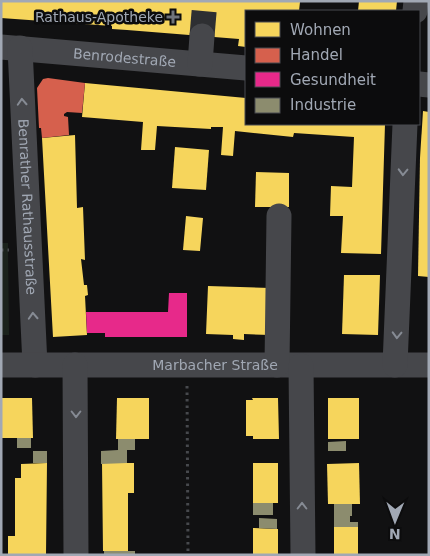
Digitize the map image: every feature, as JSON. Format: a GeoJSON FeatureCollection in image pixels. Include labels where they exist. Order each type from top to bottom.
{"type":"FeatureCollection","features":[{"type":"Feature","properties":{"kind":"street"},"geometry":{"type":"LineString","coordinates":[[200,64],[202,36]]}},
{"type":"Feature","properties":{"kind":"street","name":"Benrodestraße"},"geometry":{"type":"LineString","coordinates":[[11,48],[245,68]]}},
{"type":"Feature","properties":{"kind":"street","name":"Benrather Rathausstraße"},"geometry":{"type":"LineString","coordinates":[[11,48],[35,365]]}},
{"type":"Feature","properties":{"kind":"street"},"geometry":{"type":"LineString","coordinates":[[395,365],[405,125]]}},
{"type":"Feature","properties":{"kind":"street"},"geometry":{"type":"LineString","coordinates":[[279,216],[303,555]]}},
{"type":"Feature","properties":{"kind":"street","name":"Marbacher Straße"},"geometry":{"type":"LineString","coordinates":[[1,365],[429,366]]}},
{"type":"Feature","properties":{"kind":"street"},"geometry":{"type":"LineString","coordinates":[[76,365],[76,555]]}},
{"type":"Feature","properties":{"kind":"path"},"geometry":{"type":"LineString","coordinates":[[187,365],[188,555]]}},
{"type":"Feature","properties":{"kind":"shaded area"},"geometry":{"type":"Polygon","coordinates":[[[1,243],[8,243],[9,335],[1,335],[1,243]]]}},
{"type":"Feature","properties":{"kind":"building: Wohnen"},"geometry":{"type":"Polygon","coordinates":[[[1,1],[300,2],[299,10],[245,10],[245,47],[238,46],[239,39],[112,29],[112,26],[1,18],[1,1]]]}},
{"type":"Feature","properties":{"kind":"building: Wohnen"},"geometry":{"type":"Polygon","coordinates":[[[359,1],[397,1],[396,10],[358,10],[359,1]]]}},
{"type":"Feature","properties":{"kind":"building: Wohnen"},"geometry":{"type":"Polygon","coordinates":[[[85,83],[245,98],[245,125],[385,125],[381,254],[341,253],[343,216],[330,216],[331,186],[352,187],[354,137],[294,133],[293,137],[235,131],[233,156],[221,155],[223,127],[211,127],[211,129],[157,126],[155,150],[141,150],[143,122],[82,117],[85,83]]]}},
{"type":"Feature","properties":{"kind":"building: Wohnen"},"geometry":{"type":"Polygon","coordinates":[[[423,111],[429,112],[429,277],[418,276],[420,158],[423,111]]]}},
{"type":"Feature","properties":{"kind":"building: Wohnen"},"geometry":{"type":"Polygon","coordinates":[[[75,135],[77,208],[83,207],[85,260],[81,259],[84,285],[87,285],[88,295],[85,296],[87,335],[53,337],[42,138],[75,135]]]}},
{"type":"Feature","properties":{"kind":"building: Wohnen"},"geometry":{"type":"Polygon","coordinates":[[[175,147],[209,150],[206,190],[172,188],[175,147]]]}},
{"type":"Feature","properties":{"kind":"building: Wohnen"},"geometry":{"type":"Polygon","coordinates":[[[256,172],[289,173],[289,207],[255,207],[256,172]]]}},
{"type":"Feature","properties":{"kind":"building: Wohnen"},"geometry":{"type":"Polygon","coordinates":[[[186,216],[203,218],[200,251],[183,250],[186,216]]]}},
{"type":"Feature","properties":{"kind":"building: Wohnen"},"geometry":{"type":"Polygon","coordinates":[[[344,275],[380,275],[378,335],[342,334],[344,275]]]}},
{"type":"Feature","properties":{"kind":"building: Wohnen"},"geometry":{"type":"Polygon","coordinates":[[[208,286],[270,288],[270,335],[244,334],[244,340],[233,339],[233,335],[206,334],[208,286]]]}},
{"type":"Feature","properties":{"kind":"building: Wohnen"},"geometry":{"type":"Polygon","coordinates":[[[1,398],[32,398],[33,438],[1,438],[1,398]]]}},
{"type":"Feature","properties":{"kind":"building: Wohnen"},"geometry":{"type":"Polygon","coordinates":[[[117,398],[149,398],[149,439],[116,439],[117,398]]]}},
{"type":"Feature","properties":{"kind":"building: Wohnen"},"geometry":{"type":"Polygon","coordinates":[[[252,398],[278,398],[279,439],[253,439],[253,436],[246,436],[246,400],[253,400],[252,398]]]}},
{"type":"Feature","properties":{"kind":"building: Wohnen"},"geometry":{"type":"Polygon","coordinates":[[[328,398],[359,398],[359,439],[328,439],[328,398]]]}},
{"type":"Feature","properties":{"kind":"building: Wohnen"},"geometry":{"type":"Polygon","coordinates":[[[47,463],[46,555],[8,555],[8,536],[15,536],[15,478],[21,478],[21,464],[47,463]]]}},
{"type":"Feature","properties":{"kind":"building: Wohnen"},"geometry":{"type":"Polygon","coordinates":[[[102,463],[134,463],[134,493],[128,493],[128,551],[103,551],[102,463]]]}},
{"type":"Feature","properties":{"kind":"building: Wohnen"},"geometry":{"type":"Polygon","coordinates":[[[253,463],[278,463],[278,503],[253,503],[253,463]]]}},
{"type":"Feature","properties":{"kind":"building: Wohnen"},"geometry":{"type":"Polygon","coordinates":[[[359,463],[360,504],[328,504],[327,464],[359,463]]]}},
{"type":"Feature","properties":{"kind":"building: Wohnen"},"geometry":{"type":"Polygon","coordinates":[[[334,527],[358,527],[358,555],[334,555],[334,527]]]}},
{"type":"Feature","properties":{"kind":"building: Wohnen"},"geometry":{"type":"Polygon","coordinates":[[[253,528],[278,529],[278,555],[253,555],[253,528]]]}},
{"type":"Feature","properties":{"kind":"building: Handel"},"geometry":{"type":"Polygon","coordinates":[[[43,79],[85,83],[82,113],[67,112],[64,114],[64,116],[68,117],[69,135],[42,138],[41,128],[39,128],[37,88],[43,79]]]}},
{"type":"Feature","properties":{"kind":"building: Gesundheit"},"geometry":{"type":"Polygon","coordinates":[[[169,293],[187,293],[187,337],[105,337],[105,333],[87,333],[86,312],[168,312],[169,293]]]}},
{"type":"Feature","properties":{"kind":"building: Industrie"},"geometry":{"type":"Polygon","coordinates":[[[17,438],[31,438],[31,448],[17,448],[17,438]]]}},
{"type":"Feature","properties":{"kind":"building: Industrie"},"geometry":{"type":"Polygon","coordinates":[[[118,439],[135,439],[135,450],[127,450],[127,463],[101,464],[101,451],[118,450],[118,439]]]}},
{"type":"Feature","properties":{"kind":"building: Industrie"},"geometry":{"type":"Polygon","coordinates":[[[346,441],[346,451],[328,451],[328,442],[346,441]]]}},
{"type":"Feature","properties":{"kind":"building: Industrie"},"geometry":{"type":"Polygon","coordinates":[[[33,451],[47,451],[47,463],[33,463],[33,451]]]}},
{"type":"Feature","properties":{"kind":"building: Industrie"},"geometry":{"type":"Polygon","coordinates":[[[253,503],[273,503],[273,515],[253,515],[253,503]]]}},
{"type":"Feature","properties":{"kind":"building: Industrie"},"geometry":{"type":"Polygon","coordinates":[[[334,504],[352,504],[350,522],[358,522],[358,527],[334,527],[334,504]]]}},
{"type":"Feature","properties":{"kind":"building: Industrie"},"geometry":{"type":"Polygon","coordinates":[[[259,518],[277,519],[277,529],[259,528],[259,518]]]}},
{"type":"Feature","properties":{"kind":"building: Industrie"},"geometry":{"type":"Polygon","coordinates":[[[104,551],[135,551],[135,555],[104,555],[104,551]]]}},
{"type":"Feature","properties":{"kind":"tunnel"},"geometry":{"type":"LineString","coordinates":[[202,36],[205,1]]}},
{"type":"Feature","properties":{"kind":"place","name":"Rathaus-Apotheke"},"geometry":{"type":"Point","coordinates":[173,17]}}]}
